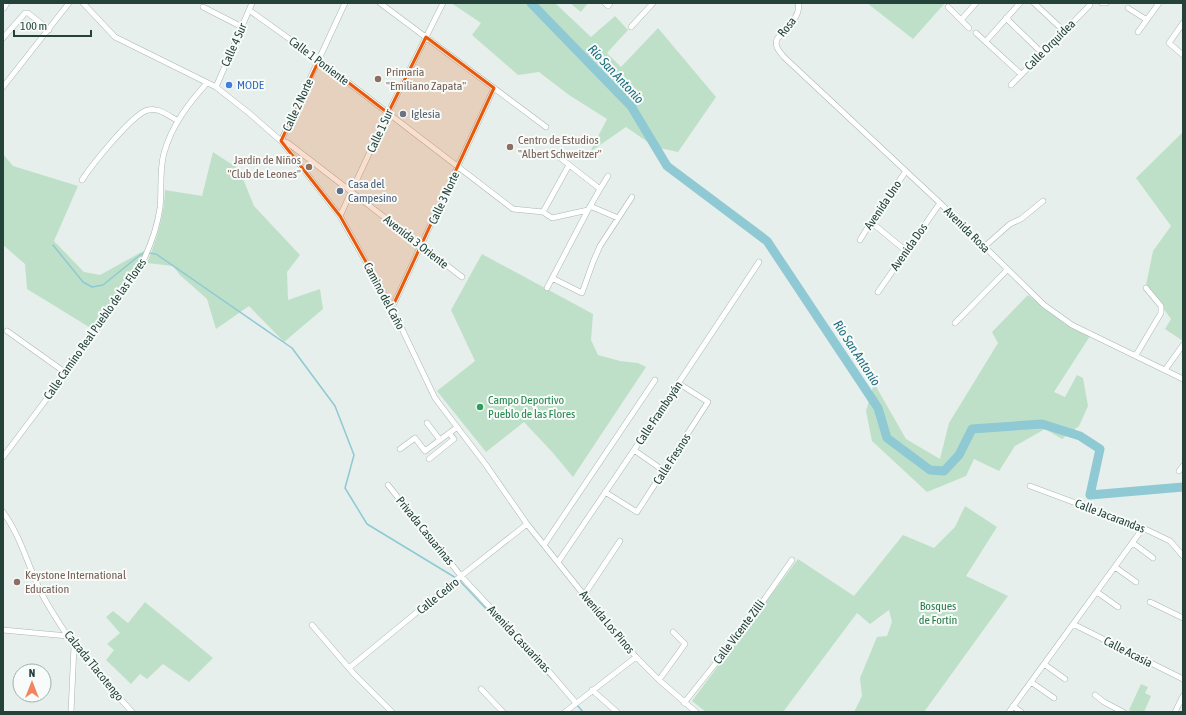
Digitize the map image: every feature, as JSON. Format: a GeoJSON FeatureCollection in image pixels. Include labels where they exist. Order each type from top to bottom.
{"type":"FeatureCollection","features":[{"type":"Feature","properties":{"kind":"street"},"geometry":{"type":"LineString","coordinates":[[3,87],[70,3]]}},
{"type":"Feature","properties":{"kind":"street","name":"Camino del Caño"},"geometry":{"type":"LineString","coordinates":[[83,3],[115,37],[216,87],[281,141],[340,216],[392,308],[435,398],[456,428],[486,465],[527,524]]}},
{"type":"Feature","properties":{"kind":"street","name":"Calle 4 Sur"},"geometry":{"type":"LineString","coordinates":[[216,87],[252,3]]}},
{"type":"Feature","properties":{"kind":"street","name":"Calle 2 Norte"},"geometry":{"type":"LineString","coordinates":[[281,141],[345,3]]}},
{"type":"Feature","properties":{"kind":"street"},"geometry":{"type":"LineString","coordinates":[[380,3],[546,127]]}},
{"type":"Feature","properties":{"kind":"street","name":"Calle 1 Sur"},"geometry":{"type":"LineString","coordinates":[[340,216],[388,113],[443,3]]}},
{"type":"Feature","properties":{"kind":"street"},"geometry":{"type":"LineString","coordinates":[[605,3],[608,6],[610,3]]}},
{"type":"Feature","properties":{"kind":"street"},"geometry":{"type":"LineString","coordinates":[[631,27],[653,3]]}},
{"type":"Feature","properties":{"kind":"street","name":"Rosa"},"geometry":{"type":"LineString","coordinates":[[776,46],[777,38],[797,15],[799,9],[798,3]]}},
{"type":"Feature","properties":{"kind":"street"},"geometry":{"type":"LineString","coordinates":[[961,20],[976,3]]}},
{"type":"Feature","properties":{"kind":"street"},"geometry":{"type":"LineString","coordinates":[[986,41],[1020,3]]}},
{"type":"Feature","properties":{"kind":"street"},"geometry":{"type":"LineString","coordinates":[[1034,3],[1064,31]]}},
{"type":"Feature","properties":{"kind":"street"},"geometry":{"type":"LineString","coordinates":[[1138,32],[1159,3]]}},
{"type":"Feature","properties":{"kind":"street","name":"Calle Orquídea"},"geometry":{"type":"LineString","coordinates":[[1011,85],[1090,5]]}},
{"type":"Feature","properties":{"kind":"street"},"geometry":{"type":"LineString","coordinates":[[203,7],[242,27]]}},
{"type":"Feature","properties":{"kind":"street"},"geometry":{"type":"LineString","coordinates":[[948,7],[969,28]]}},
{"type":"Feature","properties":{"kind":"street"},"geometry":{"type":"LineString","coordinates":[[1128,8],[1147,20]]}},
{"type":"Feature","properties":{"kind":"street","name":"Calle 1 Poniente"},"geometry":{"type":"LineString","coordinates":[[249,10],[319,60],[513,209],[543,212]]}},
{"type":"Feature","properties":{"kind":"street"},"geometry":{"type":"LineString","coordinates":[[3,38],[25,13],[28,13],[49,30]]}},
{"type":"Feature","properties":{"kind":"street"},"geometry":{"type":"LineString","coordinates":[[1006,18],[1042,53]]}},
{"type":"Feature","properties":{"kind":"street"},"geometry":{"type":"LineString","coordinates":[[1183,23],[1169,43],[1183,55]]}},
{"type":"Feature","properties":{"kind":"street"},"geometry":{"type":"LineString","coordinates":[[976,33],[1021,74]]}},
{"type":"Feature","properties":{"kind":"street","name":"Avenida Rosa"},"geometry":{"type":"LineString","coordinates":[[776,46],[785,58],[906,171],[1044,305],[1072,325],[1183,379]]}},
{"type":"Feature","properties":{"kind":"street","name":"Calle Camino Real Pueblo de las Flores"},"geometry":{"type":"LineString","coordinates":[[3,457],[66,373],[142,263],[151,244],[160,208],[163,158],[167,143],[177,120],[207,82]]}},
{"type":"Feature","properties":{"kind":"street","name":"Calle 3 Norte"},"geometry":{"type":"LineString","coordinates":[[392,308],[494,88]]}},
{"type":"Feature","properties":{"kind":"street"},"geometry":{"type":"LineString","coordinates":[[82,180],[92,165],[136,117],[148,110],[155,110],[177,120]]}},
{"type":"Feature","properties":{"kind":"street","name":"Avenida 3 Oriente"},"geometry":{"type":"LineString","coordinates":[[281,141],[288,143],[462,277]]}},
{"type":"Feature","properties":{"kind":"street"},"geometry":{"type":"LineString","coordinates":[[559,157],[600,189]]}},
{"type":"Feature","properties":{"kind":"street"},"geometry":{"type":"LineString","coordinates":[[569,165],[543,212],[552,218],[589,208],[618,218]]}},
{"type":"Feature","properties":{"kind":"street","name":"Avenida Uno"},"geometry":{"type":"LineString","coordinates":[[860,240],[906,171]]}},
{"type":"Feature","properties":{"kind":"street"},"geometry":{"type":"LineString","coordinates":[[547,288],[589,208],[608,176]]}},
{"type":"Feature","properties":{"kind":"street"},"geometry":{"type":"LineString","coordinates":[[552,278],[582,293],[600,246],[632,197]]}},
{"type":"Feature","properties":{"kind":"street"},"geometry":{"type":"LineString","coordinates":[[984,247],[1010,224],[1044,201]]}},
{"type":"Feature","properties":{"kind":"street","name":"Avenida Dos"},"geometry":{"type":"LineString","coordinates":[[878,292],[940,204]]}},
{"type":"Feature","properties":{"kind":"street"},"geometry":{"type":"LineString","coordinates":[[871,222],[906,251]]}},
{"type":"Feature","properties":{"kind":"street","name":"Calle Framboyán"},"geometry":{"type":"LineString","coordinates":[[558,562],[759,262]]}},
{"type":"Feature","properties":{"kind":"street"},"geometry":{"type":"LineString","coordinates":[[955,323],[1007,270]]}},
{"type":"Feature","properties":{"kind":"street"},"geometry":{"type":"LineString","coordinates":[[1136,355],[1161,313],[1161,306],[1146,288]]}},
{"type":"Feature","properties":{"kind":"street"},"geometry":{"type":"LineString","coordinates":[[7,331],[66,373]]}},
{"type":"Feature","properties":{"kind":"street"},"geometry":{"type":"LineString","coordinates":[[1165,370],[1183,345]]}},
{"type":"Feature","properties":{"kind":"street"},"geometry":{"type":"LineString","coordinates":[[544,545],[655,380]]}},
{"type":"Feature","properties":{"kind":"street","name":"Calle Fresnos"},"geometry":{"type":"LineString","coordinates":[[605,492],[637,512],[708,402],[678,383]]}},
{"type":"Feature","properties":{"kind":"street"},"geometry":{"type":"LineString","coordinates":[[427,423],[440,440]]}},
{"type":"Feature","properties":{"kind":"street"},"geometry":{"type":"LineString","coordinates":[[400,449],[415,438],[426,451],[456,428]]}},
{"type":"Feature","properties":{"kind":"street"},"geometry":{"type":"LineString","coordinates":[[429,459],[454,439],[449,433]]}},
{"type":"Feature","properties":{"kind":"street"},"geometry":{"type":"LineString","coordinates":[[634,450],[664,471]]}},
{"type":"Feature","properties":{"kind":"street"},"geometry":{"type":"LineString","coordinates":[[1179,471],[1183,466]]}},
{"type":"Feature","properties":{"kind":"street","name":"Privada Casuarinas"},"geometry":{"type":"LineString","coordinates":[[388,485],[461,576]]}},
{"type":"Feature","properties":{"kind":"street","name":"Calle Jacarandas"},"geometry":{"type":"LineString","coordinates":[[1030,486],[1143,528],[1170,541],[1183,556]]}},
{"type":"Feature","properties":{"kind":"street","name":"Calzada Tlacotengo"},"geometry":{"type":"LineString","coordinates":[[3,512],[13,526],[43,595],[74,646],[132,712]]}},
{"type":"Feature","properties":{"kind":"street","name":"Avenida Los Pinos"},"geometry":{"type":"LineString","coordinates":[[527,524],[584,596],[636,657],[693,711]]}},
{"type":"Feature","properties":{"kind":"street","name":"Calle Cedro"},"geometry":{"type":"LineString","coordinates":[[349,668],[527,524]]}},
{"type":"Feature","properties":{"kind":"street"},"geometry":{"type":"LineString","coordinates":[[1008,712],[1143,528]]}},
{"type":"Feature","properties":{"kind":"street"},"geometry":{"type":"LineString","coordinates":[[584,596],[620,541]]}},
{"type":"Feature","properties":{"kind":"street"},"geometry":{"type":"LineString","coordinates":[[1133,543],[1153,558]]}},
{"type":"Feature","properties":{"kind":"street","name":"Calle Vicente Zilli"},"geometry":{"type":"LineString","coordinates":[[684,703],[747,624],[792,560]]}},
{"type":"Feature","properties":{"kind":"street"},"geometry":{"type":"LineString","coordinates":[[1115,567],[1136,582]]}},
{"type":"Feature","properties":{"kind":"street","name":"Avenida Casuarinas"},"geometry":{"type":"LineString","coordinates":[[461,576],[576,702]]}},
{"type":"Feature","properties":{"kind":"street"},"geometry":{"type":"LineString","coordinates":[[1097,592],[1118,607]]}},
{"type":"Feature","properties":{"kind":"street"},"geometry":{"type":"LineString","coordinates":[[1150,602],[1183,618]]}},
{"type":"Feature","properties":{"kind":"street","name":"Calle Acasia"},"geometry":{"type":"LineString","coordinates":[[1073,624],[1183,680]]}},
{"type":"Feature","properties":{"kind":"street"},"geometry":{"type":"LineString","coordinates":[[312,626],[349,668],[392,712]]}},
{"type":"Feature","properties":{"kind":"street"},"geometry":{"type":"LineString","coordinates":[[3,630],[68,636]]}},
{"type":"Feature","properties":{"kind":"street"},"geometry":{"type":"LineString","coordinates":[[659,680],[684,646],[684,642],[673,632]]}},
{"type":"Feature","properties":{"kind":"street"},"geometry":{"type":"LineString","coordinates":[[71,712],[74,646]]}},
{"type":"Feature","properties":{"kind":"street"},"geometry":{"type":"LineString","coordinates":[[565,712],[636,657]]}},
{"type":"Feature","properties":{"kind":"street"},"geometry":{"type":"LineString","coordinates":[[1044,664],[1065,679]]}},
{"type":"Feature","properties":{"kind":"street"},"geometry":{"type":"LineString","coordinates":[[1031,682],[1054,698]]}},
{"type":"Feature","properties":{"kind":"street"},"geometry":{"type":"LineString","coordinates":[[481,689],[502,712]]}},
{"type":"Feature","properties":{"kind":"street"},"geometry":{"type":"LineString","coordinates":[[592,690],[618,712]]}},
{"type":"Feature","properties":{"kind":"street"},"geometry":{"type":"LineString","coordinates":[[1095,695],[1104,702],[1123,712]]}},
{"type":"Feature","properties":{"kind":"street"},"geometry":{"type":"LineString","coordinates":[[1175,712],[1183,696]]}},
{"type":"Feature","properties":{"kind":"street"},"geometry":{"type":"LineString","coordinates":[[1013,706],[1021,712]]}},
{"type":"Feature","properties":{"kind":"highlighted area"},"geometry":{"type":"Polygon","coordinates":[[[426,37],[494,88],[392,308],[340,216],[281,141],[319,60],[388,113],[426,37]]]}},
{"type":"Feature","properties":{"kind":"green space"},"geometry":{"type":"Polygon","coordinates":[[[451,3],[555,3],[591,37],[615,16],[628,30],[607,53],[621,67],[658,28],[716,97],[678,152],[655,147],[626,127],[590,152],[607,119],[569,95],[539,72],[518,75],[472,35],[481,23],[451,3]]]}},
{"type":"Feature","properties":{"kind":"green space"},"geometry":{"type":"Polygon","coordinates":[[[570,3],[588,3],[581,12],[570,3]]]}},
{"type":"Feature","properties":{"kind":"green space"},"geometry":{"type":"Polygon","coordinates":[[[867,3],[945,3],[913,39],[867,3]]]}},
{"type":"Feature","properties":{"kind":"green space"},"geometry":{"type":"Polygon","coordinates":[[[1183,132],[1183,341],[1165,329],[1171,319],[1146,285],[1153,251],[1171,226],[1136,178],[1183,132]]]}},
{"type":"Feature","properties":{"kind":"green space"},"geometry":{"type":"Polygon","coordinates":[[[213,152],[239,169],[254,206],[300,255],[287,272],[288,300],[320,289],[323,309],[284,342],[249,306],[216,329],[207,299],[180,275],[173,266],[147,263],[159,227],[165,190],[202,196],[213,152]]]}},
{"type":"Feature","properties":{"kind":"green space"},"geometry":{"type":"Polygon","coordinates":[[[3,154],[13,166],[78,186],[54,241],[84,272],[100,275],[147,249],[94,330],[27,289],[25,264],[3,245],[3,154]]]}},
{"type":"Feature","properties":{"kind":"green space"},"geometry":{"type":"Polygon","coordinates":[[[482,254],[593,314],[591,340],[598,355],[620,361],[638,363],[646,367],[573,477],[524,422],[486,452],[437,391],[475,361],[451,310],[482,254]]]}},
{"type":"Feature","properties":{"kind":"green space"},"geometry":{"type":"Polygon","coordinates":[[[1028,295],[1065,324],[1090,336],[1054,392],[1065,397],[1077,375],[1083,378],[1088,406],[1079,426],[1062,439],[1045,429],[1015,446],[999,471],[974,459],[966,476],[927,492],[872,441],[866,411],[874,383],[906,439],[940,459],[949,423],[998,343],[992,332],[1028,295]]]}},
{"type":"Feature","properties":{"kind":"green space","name":"Bosques de Fortín"},"geometry":{"type":"Polygon","coordinates":[[[965,506],[997,527],[966,576],[1008,596],[924,712],[854,712],[862,696],[860,678],[877,637],[887,636],[892,622],[889,610],[870,624],[857,613],[783,712],[706,712],[692,701],[798,559],[854,596],[903,535],[934,548],[955,527],[965,506]]]}},
{"type":"Feature","properties":{"kind":"green space"},"geometry":{"type":"Polygon","coordinates":[[[145,602],[213,658],[189,682],[163,664],[147,679],[140,674],[131,684],[106,660],[114,650],[107,644],[120,633],[106,617],[113,611],[128,623],[145,602]]]}},
{"type":"Feature","properties":{"kind":"green space"},"geometry":{"type":"Polygon","coordinates":[[[1141,684],[1148,687],[1145,693],[1151,696],[1144,712],[1133,712],[1129,710],[1141,684]]]}},
{"type":"Feature","properties":{"kind":"waterway","name":"Río San Antonio"},"geometry":{"type":"LineString","coordinates":[[531,3],[631,106],[667,166],[767,241],[878,408],[887,438],[930,470],[944,471],[959,455],[972,429],[1042,424],[1080,436],[1100,449],[1090,495],[1183,487]]}},
{"type":"Feature","properties":{"kind":"waterway"},"geometry":{"type":"LineString","coordinates":[[53,245],[83,282],[92,287],[103,285],[140,255],[145,253]]}},
{"type":"Feature","properties":{"kind":"waterway"},"geometry":{"type":"LineString","coordinates":[[148,253],[156,254],[292,348],[335,406],[354,455],[345,488],[367,524],[456,578]]}},
{"type":"Feature","properties":{"kind":"waterway"},"geometry":{"type":"LineString","coordinates":[[459,580],[552,679]]}},
{"type":"Feature","properties":{"kind":"waterway"},"geometry":{"type":"LineString","coordinates":[[577,705],[583,712]]}},
{"type":"Feature","properties":{"kind":"place","name":"Primaria \"Emiliano Zapata\""},"geometry":{"type":"Point","coordinates":[378,79]}},
{"type":"Feature","properties":{"kind":"place","name":"MODE"},"geometry":{"type":"Point","coordinates":[229,85]}},
{"type":"Feature","properties":{"kind":"place","name":"Iglesia"},"geometry":{"type":"Point","coordinates":[403,114]}},
{"type":"Feature","properties":{"kind":"place","name":"Centro de Estudios \"Albert Schweitzer\""},"geometry":{"type":"Point","coordinates":[510,147]}},
{"type":"Feature","properties":{"kind":"place","name":"Jardín de Niños \"Club de Leones\""},"geometry":{"type":"Point","coordinates":[309,167]}},
{"type":"Feature","properties":{"kind":"place","name":"Casa del Campesino"},"geometry":{"type":"Point","coordinates":[340,191]}},
{"type":"Feature","properties":{"kind":"place","name":"Campo Deportivo Pueblo de las Flores"},"geometry":{"type":"Point","coordinates":[480,407]}},
{"type":"Feature","properties":{"kind":"place","name":"Keystone International Education"},"geometry":{"type":"Point","coordinates":[17,582]}}]}
